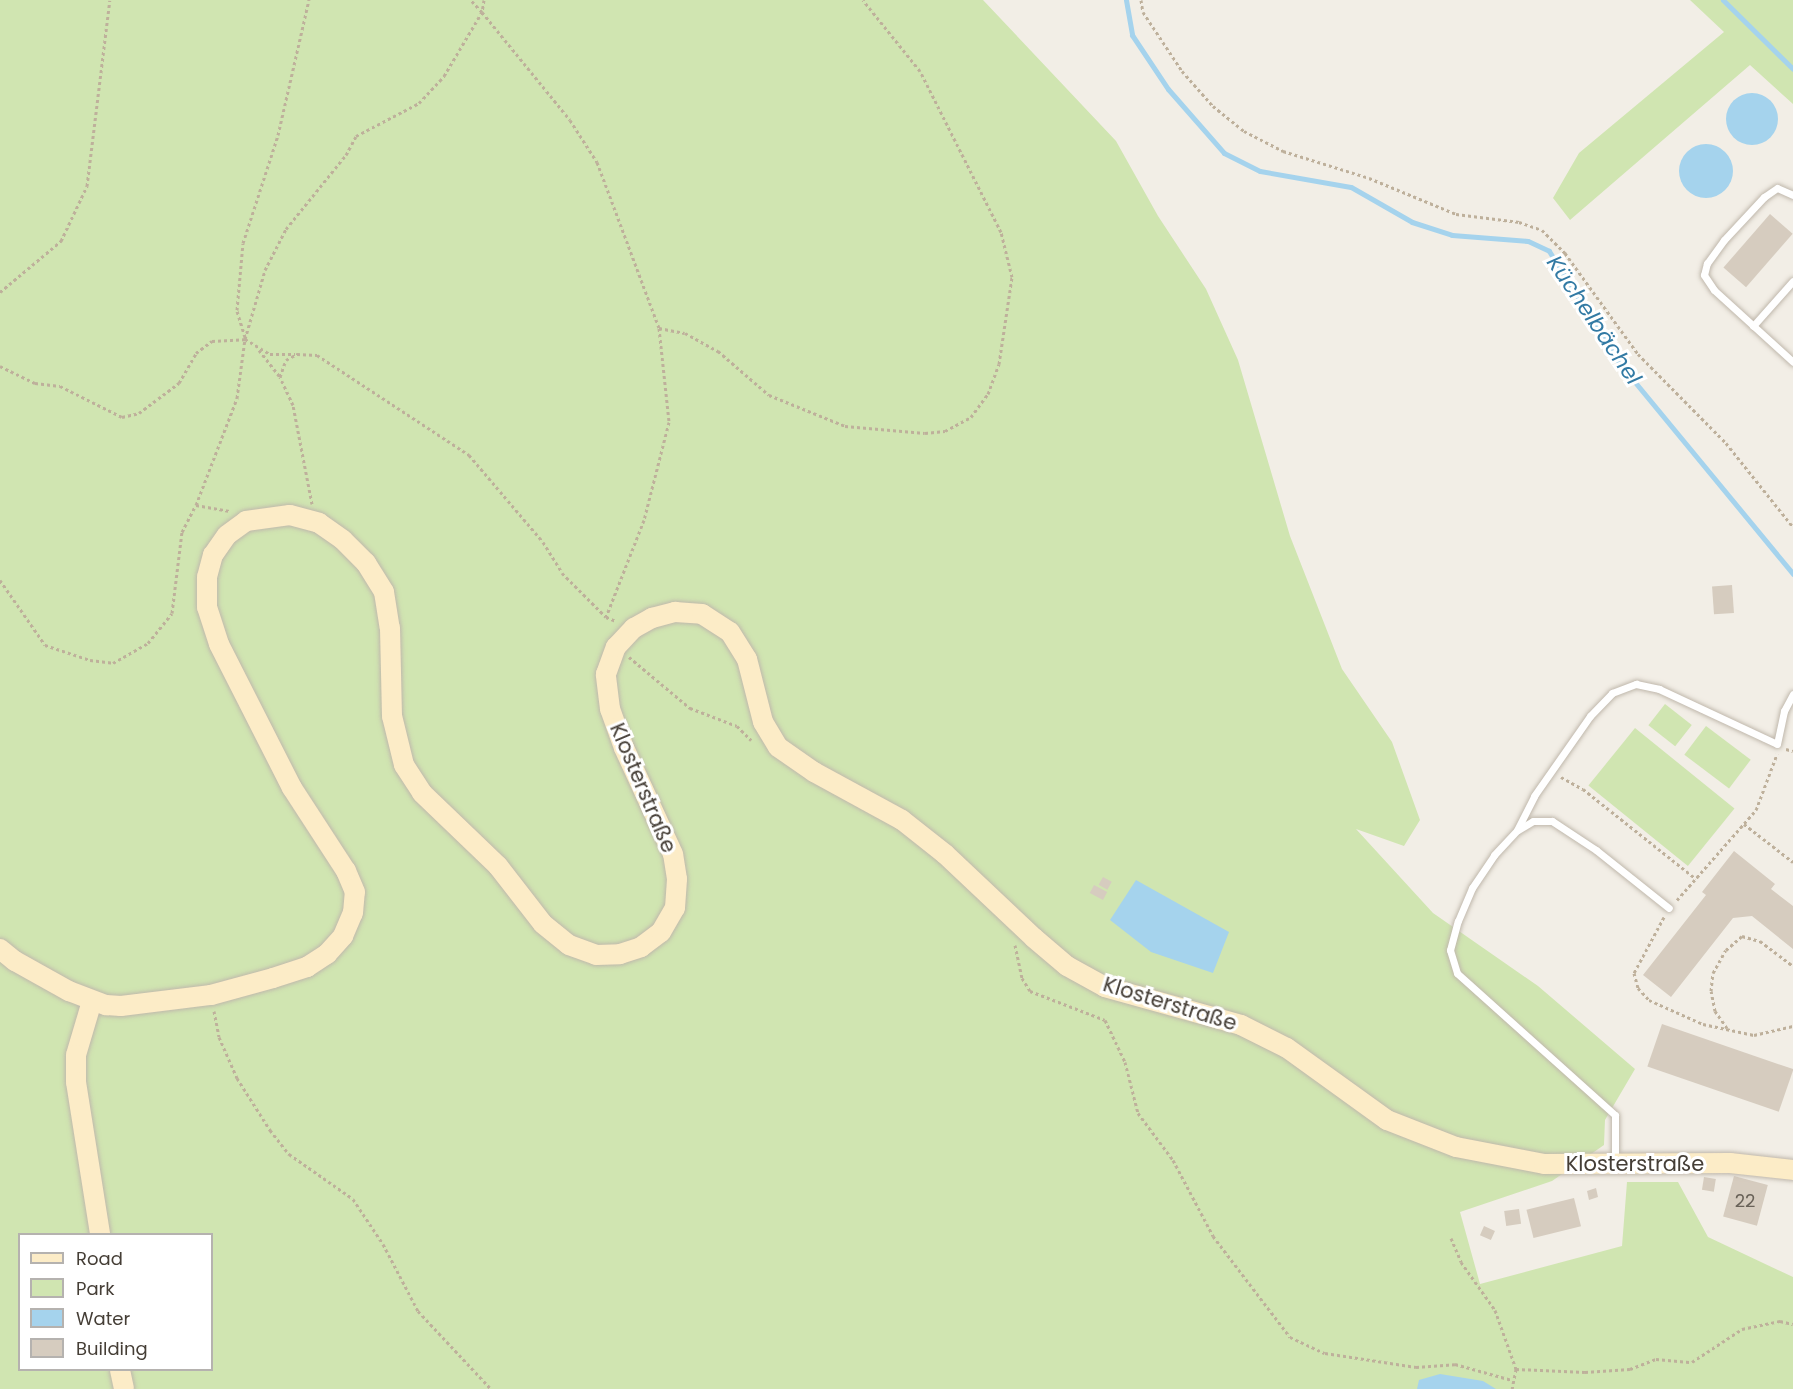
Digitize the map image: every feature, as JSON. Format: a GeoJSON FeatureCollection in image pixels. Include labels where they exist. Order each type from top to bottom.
{"type":"FeatureCollection","features":[{"type":"Feature","properties":{"kind":"main road","name":"Klosterstraße"},"geometry":{"type":"LineString","coordinates":[[246,521],[290,516],[312,521],[343,540],[366,563],[384,592],[390,628],[392,716],[404,765],[422,793],[498,866],[543,924],[569,945],[596,955],[620,954],[641,947],[661,932],[675,908],[677,879],[673,854],[610,709],[606,674],[616,647],[634,628],[652,618],[675,612],[702,614],[730,632],[747,659],[763,722],[778,747],[902,820],[945,854],[1067,966],[1105,987],[1241,1025],[1287,1048],[1387,1120],[1418,1135],[1508,1159],[1544,1164],[1730,1163],[1793,1170]]}},
{"type":"Feature","properties":{"kind":"main road"},"geometry":{"type":"LineString","coordinates":[[0,949],[39,976],[92,1001],[121,1006],[211,995],[307,967],[327,954],[344,936],[353,913],[355,892],[346,871],[292,788],[219,644],[207,607],[207,577],[213,555],[227,535],[246,521]]}},
{"type":"Feature","properties":{"kind":"main road"},"geometry":{"type":"LineString","coordinates":[[92,1001],[78,1046],[76,1082],[100,1233]]}},
{"type":"Feature","properties":{"kind":"main road"},"geometry":{"type":"LineString","coordinates":[[120,1371],[124,1389]]}},
{"type":"Feature","properties":{"kind":"lane"},"geometry":{"type":"LineString","coordinates":[[1793,195],[1777,188],[1764,197],[1707,263],[1704,276],[1714,290],[1793,362]]}},
{"type":"Feature","properties":{"kind":"lane"},"geometry":{"type":"LineString","coordinates":[[1754,326],[1793,281]]}},
{"type":"Feature","properties":{"kind":"lane"},"geometry":{"type":"LineString","coordinates":[[1614,1164],[1615,1115],[1457,973],[1450,950],[1472,888],[1494,855],[1517,830],[1551,772],[1612,693],[1636,684],[1659,689],[1777,744],[1784,711],[1793,694]]}},
{"type":"Feature","properties":{"kind":"lane"},"geometry":{"type":"LineString","coordinates":[[1517,830],[1533,821],[1552,821],[1596,850],[1670,908]]}},
{"type":"Feature","properties":{"kind":"path"},"geometry":{"type":"LineString","coordinates":[[0,292],[60,241],[87,186],[110,0]]}},
{"type":"Feature","properties":{"kind":"path"},"geometry":{"type":"LineString","coordinates":[[309,0],[278,135],[243,243],[237,310],[245,339],[270,354],[317,355],[469,455],[543,542],[562,573],[606,617],[634,628]]}},
{"type":"Feature","properties":{"kind":"path"},"geometry":{"type":"LineString","coordinates":[[471,0],[570,120],[597,162],[658,328],[669,422],[644,520],[606,617]]}},
{"type":"Feature","properties":{"kind":"path"},"geometry":{"type":"LineString","coordinates":[[0,580],[45,645],[90,660],[113,663],[148,643],[172,613],[182,532],[196,505],[237,398],[245,339],[265,270],[286,230],[346,155],[356,136],[419,103],[444,76],[482,12],[484,0]]}},
{"type":"Feature","properties":{"kind":"path"},"geometry":{"type":"LineString","coordinates":[[658,328],[685,333],[718,351],[769,395],[809,414],[845,426],[925,433],[945,431],[971,417],[988,394],[999,364],[1012,277],[985,193],[920,70],[863,0]]}},
{"type":"Feature","properties":{"kind":"path"},"geometry":{"type":"LineString","coordinates":[[1141,0],[1143,12],[1182,71],[1213,106],[1244,131],[1283,151],[1368,178],[1456,214],[1519,222],[1542,230],[1565,253],[1638,354],[1726,443],[1793,527]]}},
{"type":"Feature","properties":{"kind":"path"},"geometry":{"type":"LineString","coordinates":[[0,366],[35,383],[60,386],[122,417],[139,413],[179,383],[196,353],[212,341],[245,339]]}},
{"type":"Feature","properties":{"kind":"path"},"geometry":{"type":"LineString","coordinates":[[256,347],[280,377],[293,405],[311,488],[312,521]]}},
{"type":"Feature","properties":{"kind":"path"},"geometry":{"type":"LineString","coordinates":[[280,377],[286,360],[297,354]]}},
{"type":"Feature","properties":{"kind":"path"},"geometry":{"type":"LineString","coordinates":[[196,505],[235,512],[246,521]]}},
{"type":"Feature","properties":{"kind":"path"},"geometry":{"type":"LineString","coordinates":[[616,647],[690,708],[737,726],[759,747]]}},
{"type":"Feature","properties":{"kind":"path"},"geometry":{"type":"LineString","coordinates":[[1777,752],[1777,762],[1756,810],[1670,908],[1634,973],[1638,988],[1649,1000],[1702,1024],[1754,1035],[1793,1026]]}},
{"type":"Feature","properties":{"kind":"path"},"geometry":{"type":"LineString","coordinates":[[1551,772],[1583,789],[1696,879]]}},
{"type":"Feature","properties":{"kind":"path"},"geometry":{"type":"LineString","coordinates":[[1744,824],[1793,862]]}},
{"type":"Feature","properties":{"kind":"path"},"geometry":{"type":"LineString","coordinates":[[1007,936],[1015,944],[1022,978],[1030,991],[1105,1020],[1125,1062],[1138,1113],[1173,1160],[1213,1236],[1290,1336],[1325,1353],[1416,1367],[1455,1364],[1512,1380]]}},
{"type":"Feature","properties":{"kind":"path"},"geometry":{"type":"LineString","coordinates":[[1728,1029],[1715,1011],[1711,991],[1713,973],[1726,950],[1742,936],[1760,940],[1793,966]]}},
{"type":"Feature","properties":{"kind":"path"},"geometry":{"type":"LineString","coordinates":[[211,995],[224,1047],[237,1078],[270,1130],[289,1154],[352,1199],[383,1244],[418,1311],[490,1389]]}},
{"type":"Feature","properties":{"kind":"path"},"geometry":{"type":"LineString","coordinates":[[1451,1238],[1461,1262],[1495,1310],[1516,1369],[1512,1389]]}},
{"type":"Feature","properties":{"kind":"path"},"geometry":{"type":"LineString","coordinates":[[1516,1369],[1585,1372],[1629,1369],[1656,1359],[1692,1362],[1742,1329],[1780,1321],[1793,1324]]}},
{"type":"Feature","properties":{"kind":"green space"},"geometry":{"type":"Polygon","coordinates":[[[0,0],[983,0],[1116,141],[1158,216],[1206,289],[1238,360],[1290,536],[1342,669],[1392,742],[1420,820],[1404,846],[1356,829],[1433,913],[1538,986],[1635,1069],[1605,1120],[1604,1145],[1552,1181],[1460,1212],[1480,1284],[1622,1246],[1627,1182],[1678,1182],[1708,1237],[1793,1277],[1793,1389],[0,1389],[0,0]]]}},
{"type":"Feature","properties":{"kind":"green space"},"geometry":{"type":"Polygon","coordinates":[[[1690,0],[1793,0],[1793,104],[1750,65],[1570,220],[1553,198],[1579,153],[1724,32],[1690,0]]]}},
{"type":"Feature","properties":{"kind":"green space"},"geometry":{"type":"Polygon","coordinates":[[[1665,704],[1692,725],[1675,746],[1648,725],[1665,704]]]}},
{"type":"Feature","properties":{"kind":"green space"},"geometry":{"type":"Polygon","coordinates":[[[1706,726],[1751,760],[1729,788],[1684,755],[1706,726]]]}},
{"type":"Feature","properties":{"kind":"green space"},"geometry":{"type":"Polygon","coordinates":[[[1635,728],[1734,809],[1688,866],[1588,786],[1635,728]]]}},
{"type":"Feature","properties":{"kind":"water"},"geometry":{"type":"Polygon","coordinates":[[[1747,93],[1757,93],[1766,97],[1774,105],[1778,119],[1774,133],[1766,141],[1757,145],[1747,145],[1738,141],[1730,133],[1726,124],[1726,114],[1730,105],[1738,97],[1747,93]]]}},
{"type":"Feature","properties":{"kind":"water"},"geometry":{"type":"Polygon","coordinates":[[[1701,144],[1711,144],[1721,148],[1729,156],[1733,171],[1729,186],[1721,194],[1711,198],[1701,198],[1691,194],[1683,186],[1679,176],[1679,166],[1683,156],[1691,148],[1701,144]]]}},
{"type":"Feature","properties":{"kind":"water"},"geometry":{"type":"Polygon","coordinates":[[[1136,880],[1229,932],[1213,973],[1151,952],[1110,920],[1136,880]]]}},
{"type":"Feature","properties":{"kind":"water"},"geometry":{"type":"Polygon","coordinates":[[[1440,1374],[1483,1381],[1496,1389],[1417,1389],[1419,1380],[1440,1374]]]}},
{"type":"Feature","properties":{"kind":"building"},"geometry":{"type":"Polygon","coordinates":[[[1770,214],[1793,234],[1746,287],[1723,268],[1770,214]]]}},
{"type":"Feature","properties":{"kind":"building"},"geometry":{"type":"Polygon","coordinates":[[[1732,585],[1734,613],[1714,614],[1712,586],[1732,585]]]}},
{"type":"Feature","properties":{"kind":"building"},"geometry":{"type":"Polygon","coordinates":[[[1734,851],[1775,884],[1771,889],[1793,906],[1793,949],[1752,916],[1733,918],[1671,997],[1643,975],[1706,895],[1702,892],[1734,851]]]}},
{"type":"Feature","properties":{"kind":"building"},"geometry":{"type":"Polygon","coordinates":[[[1103,877],[1112,882],[1107,890],[1099,885],[1103,877]]]}},
{"type":"Feature","properties":{"kind":"building"},"geometry":{"type":"Polygon","coordinates":[[[1094,885],[1107,892],[1103,900],[1090,893],[1094,885]]]}},
{"type":"Feature","properties":{"kind":"building"},"geometry":{"type":"Polygon","coordinates":[[[1662,1024],[1793,1069],[1779,1112],[1647,1067],[1662,1024]]]}},
{"type":"Feature","properties":{"kind":"building"},"geometry":{"type":"Polygon","coordinates":[[[1734,1176],[1768,1185],[1757,1226],[1723,1217],[1734,1176]]]}},
{"type":"Feature","properties":{"kind":"building"},"geometry":{"type":"Polygon","coordinates":[[[1704,1177],[1716,1179],[1714,1192],[1702,1190],[1704,1177]]]}},
{"type":"Feature","properties":{"kind":"building"},"geometry":{"type":"Polygon","coordinates":[[[1596,1188],[1598,1197],[1589,1200],[1587,1191],[1596,1188]]]}},
{"type":"Feature","properties":{"kind":"building"},"geometry":{"type":"Polygon","coordinates":[[[1574,1198],[1581,1226],[1533,1238],[1526,1210],[1574,1198]]]}},
{"type":"Feature","properties":{"kind":"building"},"geometry":{"type":"Polygon","coordinates":[[[1519,1209],[1521,1224],[1506,1226],[1504,1211],[1519,1209]]]}},
{"type":"Feature","properties":{"kind":"building"},"geometry":{"type":"Polygon","coordinates":[[[1484,1226],[1495,1231],[1491,1240],[1480,1235],[1484,1226]]]}},
{"type":"Feature","properties":{"kind":"waterway","name":"Küchelbächel"},"geometry":{"type":"LineString","coordinates":[[1126,0],[1132,35],[1168,89],[1224,153],[1260,171],[1351,187],[1412,222],[1452,235],[1528,241],[1549,251],[1620,364],[1793,574]]}},
{"type":"Feature","properties":{"kind":"waterway"},"geometry":{"type":"LineString","coordinates":[[1723,0],[1793,69]]}}]}
